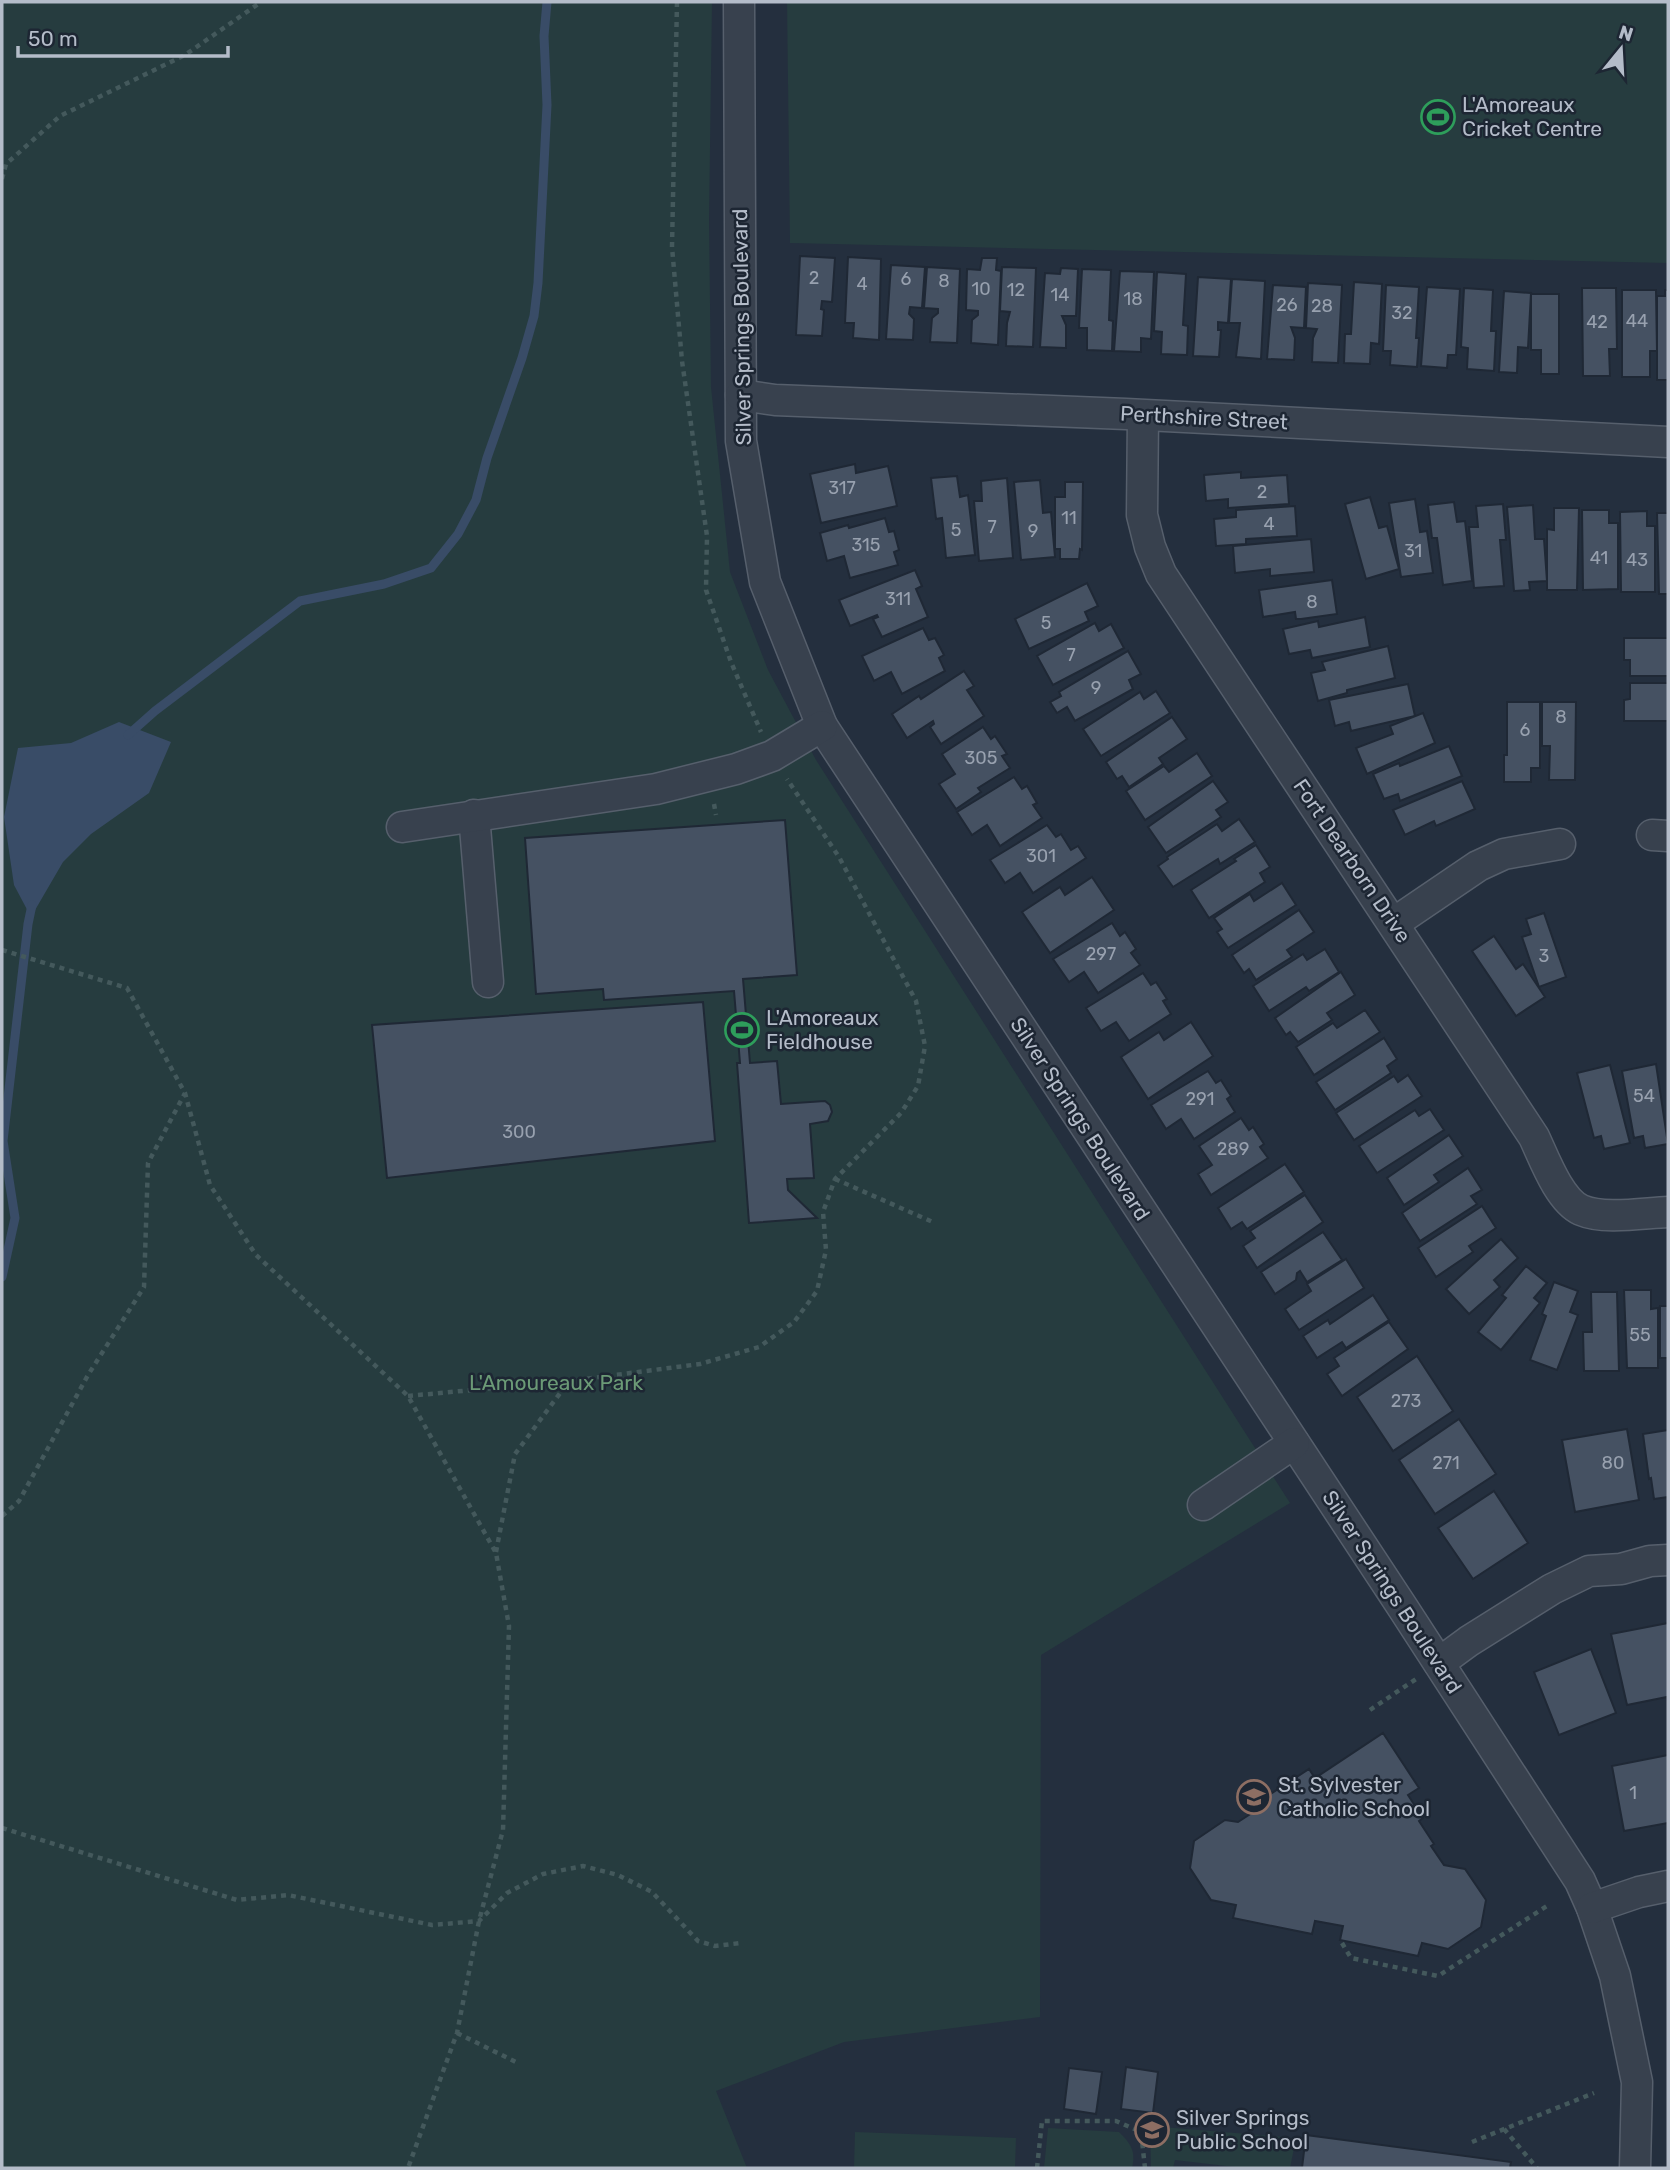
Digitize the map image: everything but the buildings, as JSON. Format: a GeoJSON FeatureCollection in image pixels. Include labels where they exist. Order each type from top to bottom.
{"type":"FeatureCollection","features":[{"type":"Feature","properties":{"kind":"street","name":"Silver Springs Boulevard"},"geometry":{"type":"LineString","coordinates":[[739,2],[741,441],[765,582],[822,726],[1294,1443],[1431,1669],[1580,1881],[1615,1976],[1637,2082],[1635,2168]]}},
{"type":"Feature","properties":{"kind":"street","name":"Perthshire Street"},"geometry":{"type":"LineString","coordinates":[[741,395],[775,400],[1668,442]]}},
{"type":"Feature","properties":{"kind":"street","name":"Fort Dearborn Drive"},"geometry":{"type":"LineString","coordinates":[[1143,416],[1142,515],[1150,547],[1161,574],[1534,1137],[1565,1197],[1580,1209],[1601,1215],[1668,1212]]}},
{"type":"Feature","properties":{"kind":"street"},"geometry":{"type":"LineString","coordinates":[[402,827],[656,789],[736,769],[772,756],[822,726]]}},
{"type":"Feature","properties":{"kind":"street"},"geometry":{"type":"LineString","coordinates":[[474,816],[488,982]]}},
{"type":"Feature","properties":{"kind":"street"},"geometry":{"type":"LineString","coordinates":[[1394,923],[1478,866],[1504,853],[1560,844]]}},
{"type":"Feature","properties":{"kind":"street"},"geometry":{"type":"LineString","coordinates":[[1203,1505],[1294,1443]]}},
{"type":"Feature","properties":{"kind":"street"},"geometry":{"type":"LineString","coordinates":[[1431,1669],[1469,1641],[1552,1589],[1589,1571],[1621,1569],[1650,1561],[1668,1560]]}},
{"type":"Feature","properties":{"kind":"street"},"geometry":{"type":"LineString","coordinates":[[1592,1908],[1639,1892],[1668,1886]]}},
{"type":"Feature","properties":{"kind":"path"},"geometry":{"type":"LineString","coordinates":[[2,179],[4,162],[60,116],[185,55],[261,2]]}},
{"type":"Feature","properties":{"kind":"path"},"geometry":{"type":"LineString","coordinates":[[408,1396],[569,1381],[700,1364],[759,1347],[794,1322],[817,1291],[826,1250],[823,1212],[835,1179],[901,1113],[918,1086],[925,1046],[916,1001],[839,857],[772,756],[731,662],[706,590],[707,536],[682,361],[672,247],[677,2]]}},
{"type":"Feature","properties":{"kind":"path"},"geometry":{"type":"LineString","coordinates":[[2,950],[127,988],[185,1093],[210,1185],[256,1255],[408,1396],[496,1553],[509,1626],[503,1830],[480,1921],[457,2034],[408,2168]]}},
{"type":"Feature","properties":{"kind":"path"},"geometry":{"type":"LineString","coordinates":[[2,1516],[19,1501],[88,1375],[144,1287],[149,1163],[185,1093]]}},
{"type":"Feature","properties":{"kind":"path"},"geometry":{"type":"LineString","coordinates":[[835,1179],[935,1223]]}},
{"type":"Feature","properties":{"kind":"path"},"geometry":{"type":"LineString","coordinates":[[496,1553],[515,1454],[569,1381]]}},
{"type":"Feature","properties":{"kind":"path"},"geometry":{"type":"LineString","coordinates":[[1370,1710],[1431,1669]]}},
{"type":"Feature","properties":{"kind":"path"},"geometry":{"type":"LineString","coordinates":[[2,1828],[237,1899],[288,1895],[432,1925],[480,1921],[507,1893],[542,1874],[583,1866],[618,1875],[652,1892],[698,1941],[715,1946],[741,1943]]}},
{"type":"Feature","properties":{"kind":"path"},"geometry":{"type":"LineString","coordinates":[[1342,1943],[1351,1958],[1438,1976],[1547,1906]]}},
{"type":"Feature","properties":{"kind":"path"},"geometry":{"type":"LineString","coordinates":[[457,2034],[518,2063]]}},
{"type":"Feature","properties":{"kind":"path"},"geometry":{"type":"LineString","coordinates":[[1472,2143],[1594,2093]]}},
{"type":"Feature","properties":{"kind":"path"},"geometry":{"type":"LineString","coordinates":[[1037,2168],[1042,2121],[1116,2121],[1141,2132],[1145,2168]]}},
{"type":"Feature","properties":{"kind":"path"},"geometry":{"type":"LineString","coordinates":[[1504,2129],[1537,2168]]}},
{"type":"Feature","properties":{"kind":"green space","name":"L'Amoureaux Park"},"geometry":{"type":"Polygon","coordinates":[[[2,2],[712,2],[709,220],[711,387],[730,572],[768,670],[816,760],[1290,1503],[1041,1655],[1040,2017],[844,2042],[716,2091],[747,2168],[2,2168],[2,2]]]}},
{"type":"Feature","properties":{"kind":"green space"},"geometry":{"type":"Polygon","coordinates":[[[787,2],[1668,2],[1668,263],[790,243],[787,2]]]}},
{"type":"Feature","properties":{"kind":"green space"},"geometry":{"type":"Polygon","coordinates":[[[1150,2126],[1296,2138],[1290,2168],[1243,2168],[1175,2160],[1173,2168],[1151,2168],[1150,2126]]]}},
{"type":"Feature","properties":{"kind":"green space"},"geometry":{"type":"Polygon","coordinates":[[[1048,2128],[1119,2132],[1132,2148],[1132,2168],[1044,2168],[1048,2128]]]}},
{"type":"Feature","properties":{"kind":"green space"},"geometry":{"type":"Polygon","coordinates":[[[855,2132],[1016,2138],[1015,2168],[854,2168],[855,2132]]]}},
{"type":"Feature","properties":{"kind":"water"},"geometry":{"type":"Polygon","coordinates":[[[119,722],[171,742],[149,793],[91,834],[63,862],[31,917],[14,885],[4,817],[18,748],[71,743],[119,722]]]}},
{"type":"Feature","properties":{"kind":"waterway"},"geometry":{"type":"LineString","coordinates":[[128,735],[155,711],[300,601],[384,584],[431,568],[458,534],[476,500],[487,458],[534,316],[547,105],[544,36],[547,2]]}},
{"type":"Feature","properties":{"kind":"waterway"},"geometry":{"type":"LineString","coordinates":[[2,1277],[15,1218],[3,1141],[32,905]]}},
{"type":"Feature","properties":{"kind":"place","name":"L'Amoreaux Cricket Centre"},"geometry":{"type":"Point","coordinates":[1438,117]}},
{"type":"Feature","properties":{"kind":"place","name":"L'Amoreaux Fieldhouse"},"geometry":{"type":"Point","coordinates":[742,1030]}},
{"type":"Feature","properties":{"kind":"place","name":"St. Sylvester Catholic School"},"geometry":{"type":"Point","coordinates":[1254,1797]}},
{"type":"Feature","properties":{"kind":"place","name":"Silver Springs Public School"},"geometry":{"type":"Point","coordinates":[1152,2130]}}]}
